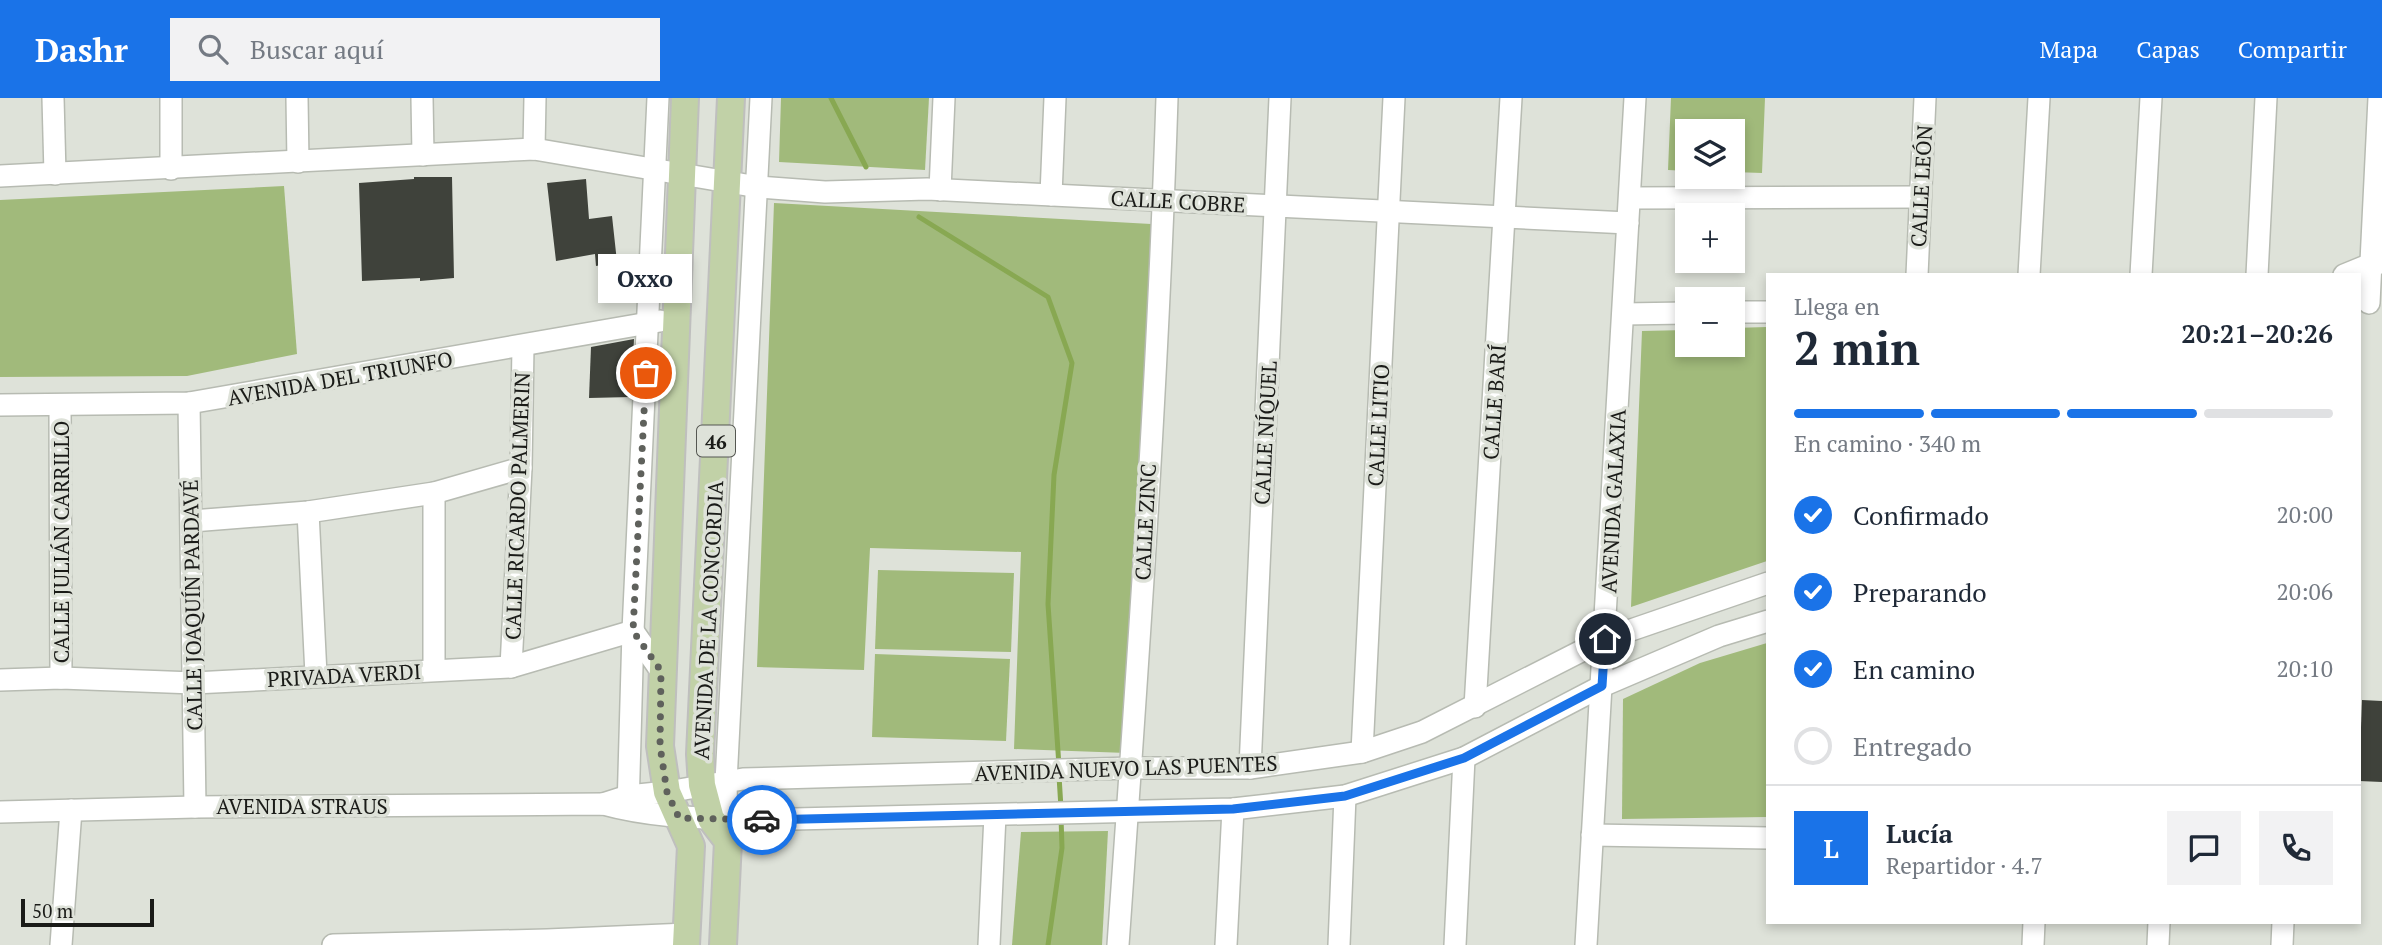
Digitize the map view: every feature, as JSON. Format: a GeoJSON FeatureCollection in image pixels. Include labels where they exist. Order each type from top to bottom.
{"type":"FeatureCollection","features":[{"type":"Feature","properties":{"kind":"main road","name":"AVENIDA DE LA CONCORDIA"},"geometry":{"type":"LineString","coordinates":[[685,98],[660,746],[667,792],[691,846],[687,939]]}},
{"type":"Feature","properties":{"kind":"main road","name":"AVENIDA DE LA CONCORDIA"},"geometry":{"type":"LineString","coordinates":[[723,945],[722,827],[714,783],[700,754],[731,98]]}},
{"type":"Feature","properties":{"kind":"street"},"geometry":{"type":"LineString","coordinates":[[53,98],[55,174]]}},
{"type":"Feature","properties":{"kind":"street"},"geometry":{"type":"LineString","coordinates":[[171,98],[171,169]]}},
{"type":"Feature","properties":{"kind":"street"},"geometry":{"type":"LineString","coordinates":[[0,176],[298,162],[297,98]]}},
{"type":"Feature","properties":{"kind":"street"},"geometry":{"type":"LineString","coordinates":[[422,98],[423,155]]}},
{"type":"Feature","properties":{"kind":"street"},"geometry":{"type":"LineString","coordinates":[[534,149],[535,98]]}},
{"type":"Feature","properties":{"kind":"street"},"geometry":{"type":"LineString","coordinates":[[628,803],[633,631],[658,98]]}},
{"type":"Feature","properties":{"kind":"street","name":"AVENIDA DE LA CONCORDIA"},"geometry":{"type":"LineString","coordinates":[[714,783],[758,187],[761,98]]}},
{"type":"Feature","properties":{"kind":"street"},"geometry":{"type":"LineString","coordinates":[[940,190],[944,98]]}},
{"type":"Feature","properties":{"kind":"street"},"geometry":{"type":"LineString","coordinates":[[1051,195],[1055,98]]}},
{"type":"Feature","properties":{"kind":"street","name":"CALLE ZINC"},"geometry":{"type":"LineString","coordinates":[[1118,945],[1164,201],[1167,98]]}},
{"type":"Feature","properties":{"kind":"street","name":"CALLE NÍQUEL"},"geometry":{"type":"LineString","coordinates":[[1250,768],[1280,98]]}},
{"type":"Feature","properties":{"kind":"street","name":"CALLE LITIO"},"geometry":{"type":"LineString","coordinates":[[1362,751],[1394,98]]}},
{"type":"Feature","properties":{"kind":"street","name":"CALLE BARÍ"},"geometry":{"type":"LineString","coordinates":[[1475,707],[1511,98]]}},
{"type":"Feature","properties":{"kind":"street","name":"AVENIDA GALAXIA"},"geometry":{"type":"LineString","coordinates":[[1586,945],[1635,98]]}},
{"type":"Feature","properties":{"kind":"street","name":"CALLE LEÓN"},"geometry":{"type":"LineString","coordinates":[[1917,273],[1925,98]]}},
{"type":"Feature","properties":{"kind":"street"},"geometry":{"type":"LineString","coordinates":[[2029,273],[2039,98]]}},
{"type":"Feature","properties":{"kind":"street"},"geometry":{"type":"LineString","coordinates":[[2141,273],[2151,98]]}},
{"type":"Feature","properties":{"kind":"street"},"geometry":{"type":"LineString","coordinates":[[2257,273],[2266,98]]}},
{"type":"Feature","properties":{"kind":"street"},"geometry":{"type":"LineString","coordinates":[[2370,304],[2376,263],[2379,98]]}},
{"type":"Feature","properties":{"kind":"street","name":"CALLE COBRE"},"geometry":{"type":"LineString","coordinates":[[298,162],[534,149],[728,183],[825,192],[940,190],[1628,223]]}},
{"type":"Feature","properties":{"kind":"street"},"geometry":{"type":"LineString","coordinates":[[1630,198],[1920,197]]}},
{"type":"Feature","properties":{"kind":"street"},"geometry":{"type":"LineString","coordinates":[[2349,273],[2376,263]]}},
{"type":"Feature","properties":{"kind":"street"},"geometry":{"type":"LineString","coordinates":[[1745,313],[1766,312]]}},
{"type":"Feature","properties":{"kind":"street"},"geometry":{"type":"LineString","coordinates":[[1623,314],[1675,313]]}},
{"type":"Feature","properties":{"kind":"street","name":"AVENIDA DEL TRIUNFO"},"geometry":{"type":"LineString","coordinates":[[0,405],[189,403],[649,322],[676,320]]}},
{"type":"Feature","properties":{"kind":"street","name":"CALLE RICARDO PALMERIN"},"geometry":{"type":"LineString","coordinates":[[511,667],[521,468],[523,346]]}},
{"type":"Feature","properties":{"kind":"street","name":"CALLE JOAQUÍN PARDAVÉ"},"geometry":{"type":"LineString","coordinates":[[189,403],[195,807]]}},
{"type":"Feature","properties":{"kind":"street","name":"CALLE JULIÁN CARRILLO"},"geometry":{"type":"LineString","coordinates":[[60,405],[61,678]]}},
{"type":"Feature","properties":{"kind":"street"},"geometry":{"type":"LineString","coordinates":[[192,521],[308,512],[434,493],[521,468]]}},
{"type":"Feature","properties":{"kind":"street"},"geometry":{"type":"LineString","coordinates":[[434,493],[434,670]]}},
{"type":"Feature","properties":{"kind":"street"},"geometry":{"type":"LineString","coordinates":[[308,512],[316,675]]}},
{"type":"Feature","properties":{"kind":"street","name":"AVENIDA NUEVO LAS PUENTES"},"geometry":{"type":"LineString","coordinates":[[667,792],[743,779],[1131,768],[1250,768],[1362,751],[1422,732],[1605,639],[1766,584]]}},
{"type":"Feature","properties":{"kind":"street","name":"AVENIDA NUEVO LAS PUENTES"},"geometry":{"type":"LineString","coordinates":[[679,818],[722,827],[995,815],[1233,809],[1345,796],[1464,758],[1602,686],[1719,636],[1766,622]]}},
{"type":"Feature","properties":{"kind":"street"},"geometry":{"type":"LineString","coordinates":[[633,631],[661,671]]}},
{"type":"Feature","properties":{"kind":"street","name":"PRIVADA VERDI"},"geometry":{"type":"LineString","coordinates":[[0,680],[61,678],[194,682],[511,667],[633,631]]}},
{"type":"Feature","properties":{"kind":"street"},"geometry":{"type":"LineString","coordinates":[[1455,945],[1464,758]]}},
{"type":"Feature","properties":{"kind":"street","name":"AVENIDA STRAUS"},"geometry":{"type":"LineString","coordinates":[[0,812],[195,807],[603,804],[628,803],[667,792]]}},
{"type":"Feature","properties":{"kind":"street"},"geometry":{"type":"LineString","coordinates":[[1339,945],[1345,796]]}},
{"type":"Feature","properties":{"kind":"street","name":"AVENIDA STRAUS"},"geometry":{"type":"LineString","coordinates":[[628,803],[679,818]]}},
{"type":"Feature","properties":{"kind":"street"},"geometry":{"type":"LineString","coordinates":[[1226,945],[1233,809]]}},
{"type":"Feature","properties":{"kind":"street"},"geometry":{"type":"LineString","coordinates":[[61,945],[71,810]]}},
{"type":"Feature","properties":{"kind":"street"},"geometry":{"type":"LineString","coordinates":[[989,945],[995,815]]}},
{"type":"Feature","properties":{"kind":"street"},"geometry":{"type":"LineString","coordinates":[[1592,835],[1766,838]]}},
{"type":"Feature","properties":{"kind":"street"},"geometry":{"type":"LineString","coordinates":[[2033,945],[2034,924]]}},
{"type":"Feature","properties":{"kind":"street"},"geometry":{"type":"LineString","coordinates":[[2158,945],[2159,924]]}},
{"type":"Feature","properties":{"kind":"street"},"geometry":{"type":"LineString","coordinates":[[2281,945],[2283,924]]}},
{"type":"Feature","properties":{"kind":"street"},"geometry":{"type":"LineString","coordinates":[[333,945],[687,939]]}},
{"type":"Feature","properties":{"kind":"green space"},"geometry":{"type":"Polygon","coordinates":[[[781,98],[929,98],[925,170],[779,162],[781,98]]]}},
{"type":"Feature","properties":{"kind":"green space"},"geometry":{"type":"Polygon","coordinates":[[[1671,98],[1765,98],[1762,173],[1745,172],[1745,119],[1675,119],[1675,170],[1668,170],[1671,98]]]}},
{"type":"Feature","properties":{"kind":"green space"},"geometry":{"type":"Polygon","coordinates":[[[284,186],[297,354],[187,376],[0,377],[0,200],[284,186]]]}},
{"type":"Feature","properties":{"kind":"green space"},"geometry":{"type":"Polygon","coordinates":[[[774,203],[1151,224],[1127,753],[1014,749],[1021,552],[870,548],[864,670],[757,667],[774,203]]]}},
{"type":"Feature","properties":{"kind":"green space"},"geometry":{"type":"Polygon","coordinates":[[[1766,327],[1766,561],[1631,607],[1642,331],[1675,330],[1675,357],[1745,357],[1745,328],[1766,327]]]}},
{"type":"Feature","properties":{"kind":"green space"},"geometry":{"type":"Polygon","coordinates":[[[878,570],[1014,573],[1011,652],[875,649],[878,570]]]}},
{"type":"Feature","properties":{"kind":"green space"},"geometry":{"type":"Polygon","coordinates":[[[1766,643],[1766,817],[1622,819],[1623,699],[1700,663],[1766,643]]]}},
{"type":"Feature","properties":{"kind":"green space"},"geometry":{"type":"Polygon","coordinates":[[[875,654],[1010,659],[1006,741],[872,737],[875,654]]]}},
{"type":"Feature","properties":{"kind":"green space"},"geometry":{"type":"Polygon","coordinates":[[[1108,831],[1102,945],[1012,945],[1021,832],[1108,831]]]}},
{"type":"Feature","properties":{"kind":"building"},"geometry":{"type":"Polygon","coordinates":[[[414,177],[452,177],[454,278],[362,281],[359,183],[414,177]]]}},
{"type":"Feature","properties":{"kind":"building"},"geometry":{"type":"Polygon","coordinates":[[[586,179],[589,219],[612,216],[617,262],[596,266],[595,254],[556,261],[547,183],[586,179]]]}},
{"type":"Feature","properties":{"kind":"building"},"geometry":{"type":"Polygon","coordinates":[[[634,339],[631,397],[589,398],[591,347],[634,339]]]}},
{"type":"Feature","properties":{"kind":"building"},"geometry":{"type":"Polygon","coordinates":[[[2362,700],[2382,701],[2382,782],[2361,781],[2362,700]]]}},
{"type":"Feature","properties":{"kind":"waterway"},"geometry":{"type":"LineString","coordinates":[[831,98],[866,167]]}},
{"type":"Feature","properties":{"kind":"waterway"},"geometry":{"type":"LineString","coordinates":[[919,217],[1048,297],[1072,363],[1054,475],[1048,604],[1059,766]]}},
{"type":"Feature","properties":{"kind":"waterway"},"geometry":{"type":"LineString","coordinates":[[1059,776],[1061,808]]}},
{"type":"Feature","properties":{"kind":"waterway"},"geometry":{"type":"LineString","coordinates":[[1048,945],[1062,848],[1061,817]]}},
{"type":"Feature","properties":{"kind":"way so far"},"geometry":{"type":"LineString","coordinates":[[646,373],[633,631],[661,671],[660,746],[667,792],[679,818],[762,820]]}},
{"type":"Feature","properties":{"kind":"place","name":"Oxxo"},"geometry":{"type":"Point","coordinates":[646,373]}},
{"type":"Feature","properties":{"kind":"route"},"geometry":{"type":"LineString","coordinates":[[762,820],[1233,809],[1345,796],[1464,758],[1602,686],[1605,639]]}}]}
